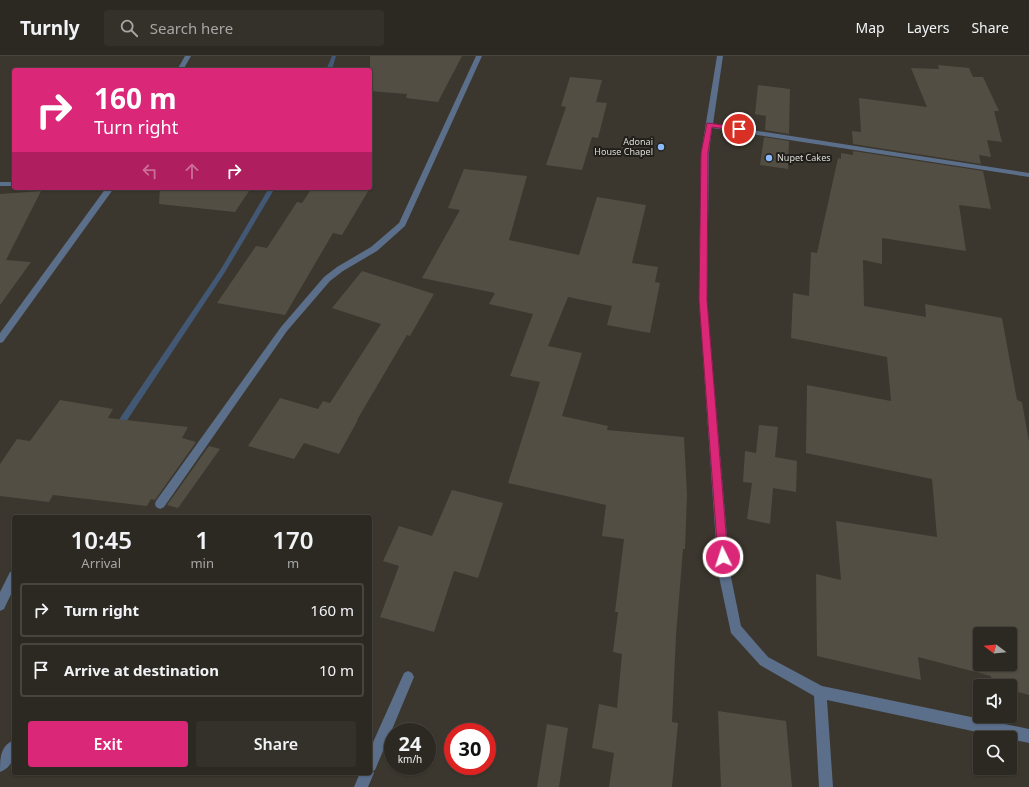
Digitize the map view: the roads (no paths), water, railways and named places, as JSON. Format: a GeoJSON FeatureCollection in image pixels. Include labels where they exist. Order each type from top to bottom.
{"type":"FeatureCollection","features":[{"type":"Feature","properties":{"kind":"street"},"geometry":{"type":"LineString","coordinates":[[181,68],[188,56]]}},
{"type":"Feature","properties":{"kind":"street"},"geometry":{"type":"LineString","coordinates":[[160,504],[284,329],[322,285],[334,272],[363,257],[389,238],[402,224],[479,56]]}},
{"type":"Feature","properties":{"kind":"street"},"geometry":{"type":"LineString","coordinates":[[720,56],[705,153],[703,300],[724,572],[735,629],[764,661],[820,692],[1029,736]]}},
{"type":"Feature","properties":{"kind":"street"},"geometry":{"type":"LineString","coordinates":[[710,124],[1029,175]]}},
{"type":"Feature","properties":{"kind":"street"},"geometry":{"type":"LineString","coordinates":[[0,184],[12,184]]}},
{"type":"Feature","properties":{"kind":"street"},"geometry":{"type":"LineString","coordinates":[[0,340],[109,190]]}},
{"type":"Feature","properties":{"kind":"street"},"geometry":{"type":"LineString","coordinates":[[0,605],[12,580]]}},
{"type":"Feature","properties":{"kind":"street"},"geometry":{"type":"LineString","coordinates":[[372,760],[408,677]]}},
{"type":"Feature","properties":{"kind":"street"},"geometry":{"type":"LineString","coordinates":[[820,692],[826,787]]}},
{"type":"Feature","properties":{"kind":"street"},"geometry":{"type":"LineString","coordinates":[[0,765],[12,750]]}},
{"type":"Feature","properties":{"kind":"street"},"geometry":{"type":"LineString","coordinates":[[361,787],[366,775]]}},
{"type":"Feature","properties":{"kind":"waterway"},"geometry":{"type":"LineString","coordinates":[[330,68],[334,56]]}},
{"type":"Feature","properties":{"kind":"waterway"},"geometry":{"type":"LineString","coordinates":[[117,429],[223,270],[271,190]]}},
{"type":"Feature","properties":{"kind":"place","name":"Adonai House Chapel"},"geometry":{"type":"Point","coordinates":[661,147]}},
{"type":"Feature","properties":{"kind":"place","name":"Nupet Cakes"},"geometry":{"type":"Point","coordinates":[769,158]}}]}
